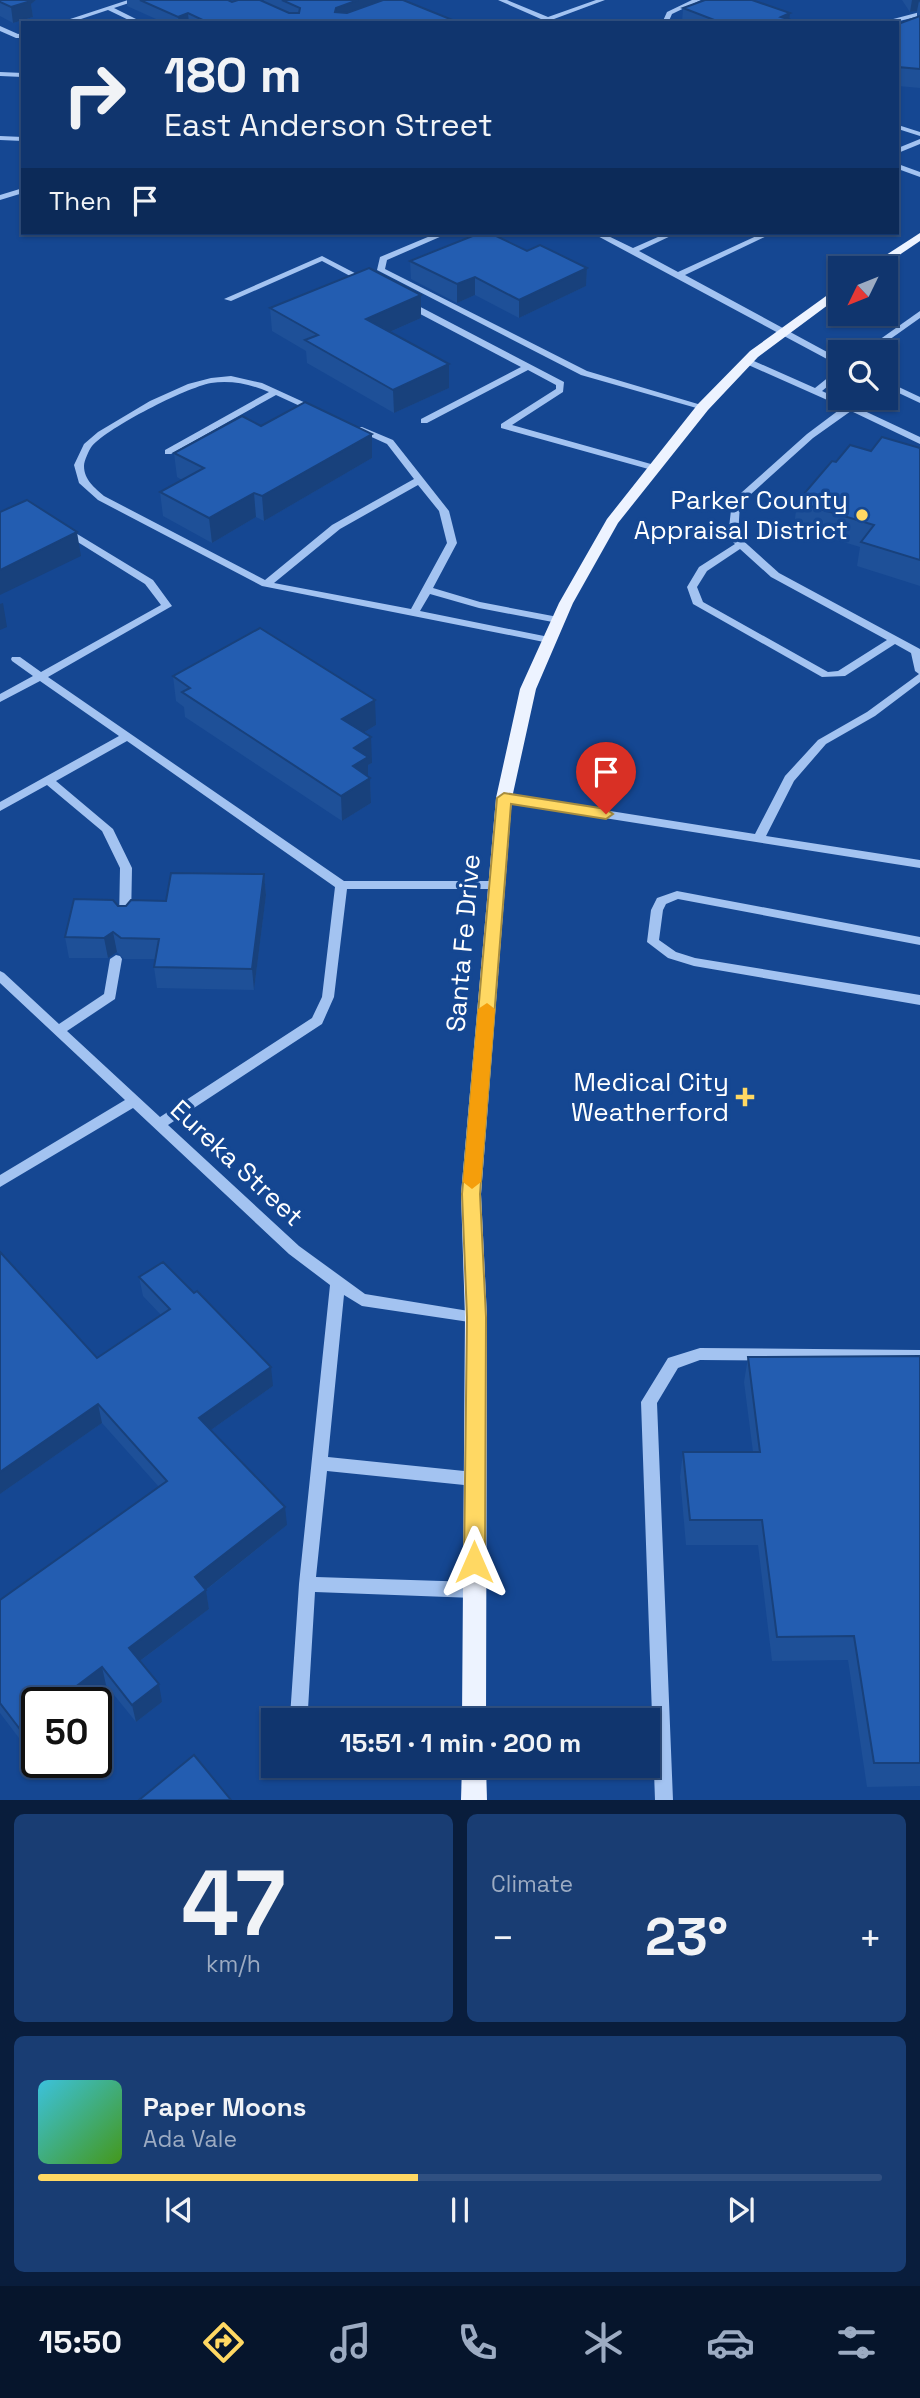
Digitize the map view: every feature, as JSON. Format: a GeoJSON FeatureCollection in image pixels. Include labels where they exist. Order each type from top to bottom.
{"type":"FeatureCollection","features":[{"type":"Feature","properties":{"kind":"main road"},"geometry":{"type":"LineString","coordinates":[[894,256],[914,245],[920,236]]}},
{"type":"Feature","properties":{"kind":"main road","name":"Santa Fe Drive"},"geometry":{"type":"LineString","coordinates":[[474,1708],[476,1317],[471,1194],[504,798],[528,689],[558,621],[612,522],[703,407],[747,361],[828,298]]}},
{"type":"Feature","properties":{"kind":"main road"},"geometry":{"type":"LineString","coordinates":[[474,1778],[474,1800]]}},
{"type":"Feature","properties":{"kind":"street"},"geometry":{"type":"LineString","coordinates":[[67,21],[135,0]]}},
{"type":"Feature","properties":{"kind":"street"},"geometry":{"type":"LineString","coordinates":[[501,0],[552,21]]}},
{"type":"Feature","properties":{"kind":"street"},"geometry":{"type":"LineString","coordinates":[[548,19],[602,0]]}},
{"type":"Feature","properties":{"kind":"street"},"geometry":{"type":"LineString","coordinates":[[666,21],[669,13],[698,0]]}},
{"type":"Feature","properties":{"kind":"street"},"geometry":{"type":"LineString","coordinates":[[108,8],[137,21]]}},
{"type":"Feature","properties":{"kind":"street"},"geometry":{"type":"LineString","coordinates":[[890,21],[920,14]]}},
{"type":"Feature","properties":{"kind":"street"},"geometry":{"type":"LineString","coordinates":[[0,28],[18,37],[21,36]]}},
{"type":"Feature","properties":{"kind":"street"},"geometry":{"type":"LineString","coordinates":[[0,74],[21,75]]}},
{"type":"Feature","properties":{"kind":"street"},"geometry":{"type":"LineString","coordinates":[[899,127],[920,134]]}},
{"type":"Feature","properties":{"kind":"street"},"geometry":{"type":"LineString","coordinates":[[0,138],[21,139]]}},
{"type":"Feature","properties":{"kind":"street"},"geometry":{"type":"LineString","coordinates":[[899,166],[920,175]]}},
{"type":"Feature","properties":{"kind":"street"},"geometry":{"type":"LineString","coordinates":[[0,198],[21,191]]}},
{"type":"Feature","properties":{"kind":"street"},"geometry":{"type":"LineString","coordinates":[[600,235],[634,251],[669,235]]}},
{"type":"Feature","properties":{"kind":"street"},"geometry":{"type":"LineString","coordinates":[[679,275],[765,235]]}},
{"type":"Feature","properties":{"kind":"street"},"geometry":{"type":"LineString","coordinates":[[228,299],[322,258],[375,286]]}},
{"type":"Feature","properties":{"kind":"street"},"geometry":{"type":"LineString","coordinates":[[679,275],[828,357]]}},
{"type":"Feature","properties":{"kind":"street"},"geometry":{"type":"LineString","coordinates":[[351,285],[363,280]]}},
{"type":"Feature","properties":{"kind":"street"},"geometry":{"type":"LineString","coordinates":[[398,299],[525,368],[561,384],[560,390],[503,426],[655,468]]}},
{"type":"Feature","properties":{"kind":"street"},"geometry":{"type":"LineString","coordinates":[[883,340],[920,314]]}},
{"type":"Feature","properties":{"kind":"street"},"geometry":{"type":"LineString","coordinates":[[747,361],[828,396]]}},
{"type":"Feature","properties":{"kind":"street"},"geometry":{"type":"LineString","coordinates":[[424,421],[525,368]]}},
{"type":"Feature","properties":{"kind":"street"},"geometry":{"type":"LineString","coordinates":[[817,391],[828,381]]}},
{"type":"Feature","properties":{"kind":"street"},"geometry":{"type":"LineString","coordinates":[[898,390],[920,400]]}},
{"type":"Feature","properties":{"kind":"street"},"geometry":{"type":"LineString","coordinates":[[168,452],[275,393]]}},
{"type":"Feature","properties":{"kind":"street"},"geometry":{"type":"LineString","coordinates":[[846,410],[810,436],[735,503],[733,537],[775,575],[916,651],[920,671]]}},
{"type":"Feature","properties":{"kind":"street"},"geometry":{"type":"LineString","coordinates":[[856,410],[920,441]]}},
{"type":"Feature","properties":{"kind":"street"},"geometry":{"type":"LineString","coordinates":[[266,584],[337,527],[420,480]]}},
{"type":"Feature","properties":{"kind":"street"},"geometry":{"type":"LineString","coordinates":[[0,699],[167,606],[149,582],[51,521]]}},
{"type":"Feature","properties":{"kind":"street"},"geometry":{"type":"LineString","coordinates":[[741,544],[703,569],[692,587],[698,604],[826,675],[841,674],[896,639]]}},
{"type":"Feature","properties":{"kind":"street"},"geometry":{"type":"LineString","coordinates":[[550,640],[414,613],[426,590],[480,605],[558,621]]}},
{"type":"Feature","properties":{"kind":"street"},"geometry":{"type":"LineString","coordinates":[[16,659],[341,885],[497,885]]}},
{"type":"Feature","properties":{"kind":"street"},"geometry":{"type":"LineString","coordinates":[[758,839],[789,779],[822,742],[871,714],[920,677]]}},
{"type":"Feature","properties":{"kind":"street"},"geometry":{"type":"LineString","coordinates":[[0,807],[128,736]]}},
{"type":"Feature","properties":{"kind":"street"},"geometry":{"type":"LineString","coordinates":[[48,780],[107,829],[126,868],[125,920]]}},
{"type":"Feature","properties":{"kind":"street"},"geometry":{"type":"LineString","coordinates":[[504,798],[920,864]]}},
{"type":"Feature","properties":{"kind":"street"},"geometry":{"type":"LineString","coordinates":[[159,1124],[317,1021],[328,997],[341,885]]}},
{"type":"Feature","properties":{"kind":"street"},"geometry":{"type":"LineString","coordinates":[[920,941],[677,895],[662,901],[657,910],[653,943],[673,955],[694,962],[920,1000]]}},
{"type":"Feature","properties":{"kind":"street"},"geometry":{"type":"LineString","coordinates":[[58,1031],[110,996],[116,958]]}},
{"type":"Feature","properties":{"kind":"street","name":"Eureka Street"},"geometry":{"type":"LineString","coordinates":[[0,976],[294,1251],[362,1300],[476,1317]]}},
{"type":"Feature","properties":{"kind":"street"},"geometry":{"type":"LineString","coordinates":[[0,1182],[134,1101]]}},
{"type":"Feature","properties":{"kind":"street"},"geometry":{"type":"LineString","coordinates":[[307,1584],[338,1282]]}},
{"type":"Feature","properties":{"kind":"street"},"geometry":{"type":"LineString","coordinates":[[664,1800],[649,1402],[673,1363],[700,1354],[920,1356]]}},
{"type":"Feature","properties":{"kind":"street"},"geometry":{"type":"LineString","coordinates":[[319,1463],[474,1479]]}},
{"type":"Feature","properties":{"kind":"lane"},"geometry":{"type":"LineString","coordinates":[[899,151],[920,141]]}},
{"type":"Feature","properties":{"kind":"lane"},"geometry":{"type":"LineString","coordinates":[[438,236],[383,259],[381,270],[584,373],[703,407]]}},
{"type":"Feature","properties":{"kind":"lane"},"geometry":{"type":"LineString","coordinates":[[634,251],[679,275]]}},
{"type":"Feature","properties":{"kind":"lane"},"geometry":{"type":"LineString","coordinates":[[326,415],[240,380],[199,382],[101,434],[87,446],[79,464],[84,483],[101,498],[266,584],[414,613]]}},
{"type":"Feature","properties":{"kind":"lane"},"geometry":{"type":"LineString","coordinates":[[352,426],[390,442],[444,511],[452,542],[426,590]]}},
{"type":"Feature","properties":{"kind":"lane"},"geometry":{"type":"LineString","coordinates":[[300,1708],[307,1584],[474,1590]]}},
{"type":"Feature","properties":{"kind":"building"},"geometry":{"type":"Polygon","coordinates":[[[0,0],[30,0],[31,1],[11,7],[0,0]]]}},
{"type":"Feature","properties":{"kind":"building"},"geometry":{"type":"Polygon","coordinates":[[[140,0],[260,0],[289,13],[299,13],[300,8],[282,0],[358,0],[336,8],[335,12],[347,13],[383,0],[403,0],[450,19],[205,21],[188,13],[178,17],[140,0]]]}},
{"type":"Feature","properties":{"kind":"building"},"geometry":{"type":"Polygon","coordinates":[[[705,0],[752,0],[790,13],[781,17],[788,19],[784,21],[717,21],[683,8],[705,0]]]}},
{"type":"Feature","properties":{"kind":"building"},"geometry":{"type":"Polygon","coordinates":[[[920,16],[920,69],[899,67],[899,24],[920,16]]]}},
{"type":"Feature","properties":{"kind":"building"},"geometry":{"type":"Polygon","coordinates":[[[475,235],[494,235],[527,251],[540,245],[587,268],[519,300],[475,277],[457,284],[410,261],[475,235]]]}},
{"type":"Feature","properties":{"kind":"building"},"geometry":{"type":"Polygon","coordinates":[[[369,268],[421,295],[366,319],[449,364],[393,390],[305,340],[318,335],[270,308],[369,268]]]}},
{"type":"Feature","properties":{"kind":"building"},"geometry":{"type":"Polygon","coordinates":[[[305,402],[372,434],[262,496],[254,493],[209,518],[160,492],[204,468],[174,453],[242,416],[261,426],[305,402]]]}},
{"type":"Feature","properties":{"kind":"building","name":"Parker County Appraisal District"},"geometry":{"type":"Polygon","coordinates":[[[882,437],[920,448],[920,560],[861,542],[874,525],[797,502],[832,461],[836,462],[850,445],[871,451],[882,437]]]}},
{"type":"Feature","properties":{"kind":"building"},"geometry":{"type":"Polygon","coordinates":[[[27,500],[77,532],[0,570],[0,512],[27,500]]]}},
{"type":"Feature","properties":{"kind":"building"},"geometry":{"type":"Polygon","coordinates":[[[260,628],[375,700],[342,719],[371,737],[354,748],[368,757],[353,766],[370,778],[341,796],[182,692],[190,688],[173,676],[260,628]]]}},
{"type":"Feature","properties":{"kind":"building"},"geometry":{"type":"Polygon","coordinates":[[[171,873],[264,874],[252,969],[154,967],[159,939],[121,938],[113,932],[104,938],[65,937],[74,899],[113,900],[118,906],[126,906],[131,900],[166,901],[171,873]]]}},
{"type":"Feature","properties":{"kind":"building"},"geometry":{"type":"Polygon","coordinates":[[[0,1252],[97,1358],[170,1309],[139,1277],[163,1262],[194,1293],[197,1291],[271,1367],[199,1418],[285,1507],[195,1577],[206,1590],[129,1648],[159,1684],[132,1705],[102,1667],[75,1687],[21,1687],[19,1728],[0,1703],[0,1600],[167,1481],[98,1404],[0,1472],[0,1252]]]}},
{"type":"Feature","properties":{"kind":"building"},"geometry":{"type":"Polygon","coordinates":[[[920,1356],[920,1763],[874,1763],[854,1636],[777,1637],[762,1520],[690,1520],[683,1452],[760,1452],[748,1357],[920,1356]]]}},
{"type":"Feature","properties":{"kind":"building"},"geometry":{"type":"Polygon","coordinates":[[[194,1755],[231,1800],[139,1800],[194,1755]]]}},
{"type":"Feature","properties":{"kind":"slow traffic"},"geometry":{"type":"LineString","coordinates":[[472,1182],[487,1009]]}},
{"type":"Feature","properties":{"kind":"place","name":"Parker County Appraisal District"},"geometry":{"type":"Point","coordinates":[862,515]}},
{"type":"Feature","properties":{"kind":"place","name":"Medical City Weatherford"},"geometry":{"type":"Point","coordinates":[745,1097]}},
{"type":"Feature","properties":{"kind":"route"},"geometry":{"type":"LineString","coordinates":[[474,1562],[476,1317],[471,1194],[503,838],[504,798],[606,814]]}}]}
